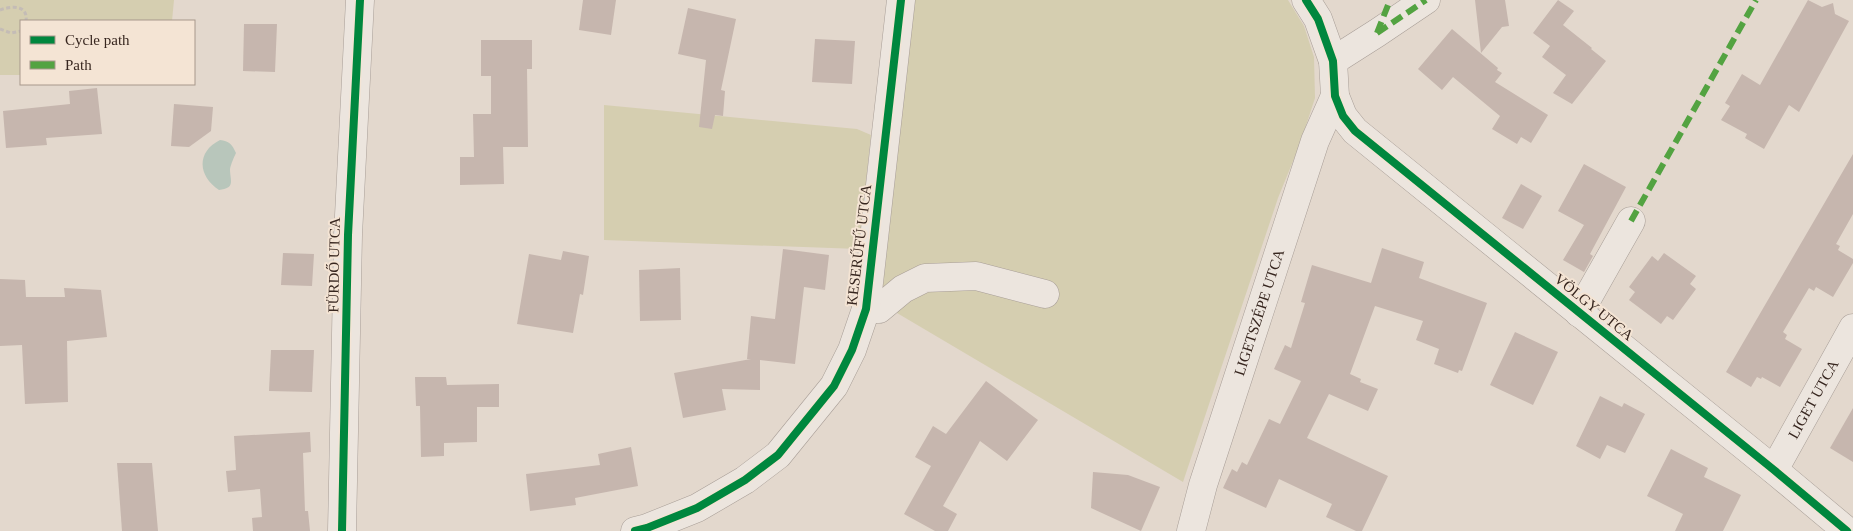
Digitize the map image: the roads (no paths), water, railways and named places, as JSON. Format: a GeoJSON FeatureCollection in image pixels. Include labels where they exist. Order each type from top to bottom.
{"type":"FeatureCollection","features":[{"type":"Feature","properties":{"kind":"street","name":"FÜRDŐ UTCA"},"geometry":{"type":"LineString","coordinates":[[342,531],[348,235],[360,0]]}},
{"type":"Feature","properties":{"kind":"street","name":"KESERŰFŰ UTCA"},"geometry":{"type":"LineString","coordinates":[[635,531],[648,528],[697,508],[745,480],[778,455],[834,386],[852,350],[866,309],[901,0]]}},
{"type":"Feature","properties":{"kind":"street"},"geometry":{"type":"LineString","coordinates":[[1306,0],[1318,18],[1333,61],[1335,96]]}},
{"type":"Feature","properties":{"kind":"street"},"geometry":{"type":"LineString","coordinates":[[1377,34],[1390,0]]}},
{"type":"Feature","properties":{"kind":"street"},"geometry":{"type":"LineString","coordinates":[[1333,61],[1377,34],[1426,0]]}},
{"type":"Feature","properties":{"kind":"street","name":"VÖLGY UTCA"},"geometry":{"type":"LineString","coordinates":[[1335,96],[1343,116],[1355,131],[1847,531]]}},
{"type":"Feature","properties":{"kind":"street","name":"LIGETSZÉPE UTCA"},"geometry":{"type":"LineString","coordinates":[[1191,531],[1203,485],[1315,141],[1335,96]]}},
{"type":"Feature","properties":{"kind":"street"},"geometry":{"type":"LineString","coordinates":[[1580,313],[1631,221]]}},
{"type":"Feature","properties":{"kind":"street"},"geometry":{"type":"LineString","coordinates":[[866,309],[879,309],[903,289],[925,278],[976,276],[1045,294]]}},
{"type":"Feature","properties":{"kind":"street","name":"LIGET UTCA"},"geometry":{"type":"LineString","coordinates":[[1774,470],[1853,328]]}}]}
